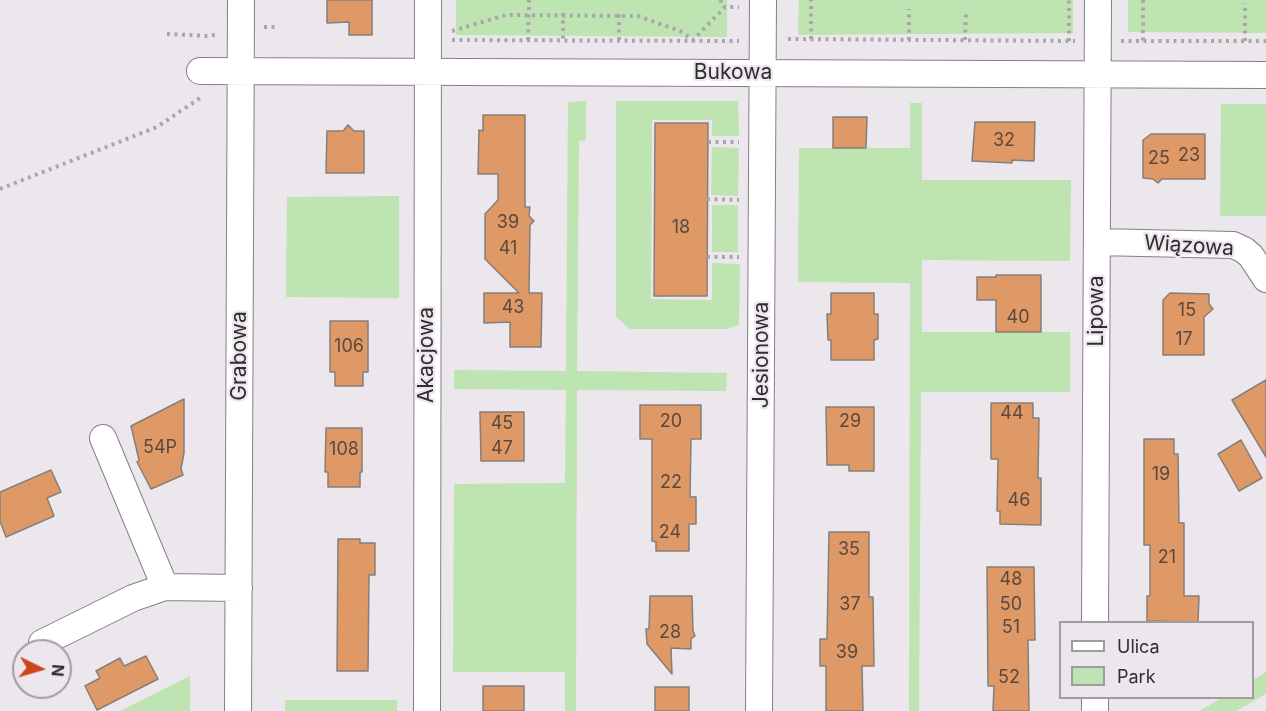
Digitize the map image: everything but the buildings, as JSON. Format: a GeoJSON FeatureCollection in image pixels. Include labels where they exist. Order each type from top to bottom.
{"type":"FeatureCollection","features":[{"type":"Feature","properties":{"kind":"street","name":"Grabowa"},"geometry":{"type":"LineString","coordinates":[[238,711],[241,0]]}},
{"type":"Feature","properties":{"kind":"street","name":"Akacjowa"},"geometry":{"type":"LineString","coordinates":[[427,711],[440,71],[428,0]]}},
{"type":"Feature","properties":{"kind":"street","name":"Lipowa"},"geometry":{"type":"LineString","coordinates":[[1095,621],[1098,0]]}},
{"type":"Feature","properties":{"kind":"street","name":"Jesionowa"},"geometry":{"type":"LineString","coordinates":[[751,4],[763,73],[759,711]]}},
{"type":"Feature","properties":{"kind":"street","name":"Bukowa"},"geometry":{"type":"LineString","coordinates":[[200,70],[1266,75]]}},
{"type":"Feature","properties":{"kind":"street","name":"Wiązowa"},"geometry":{"type":"LineString","coordinates":[[1097,242],[1233,245],[1251,256],[1266,279]]}},
{"type":"Feature","properties":{"kind":"street"},"geometry":{"type":"LineString","coordinates":[[103,438],[165,587]]}},
{"type":"Feature","properties":{"kind":"street"},"geometry":{"type":"LineString","coordinates":[[50,639],[133,598],[165,587],[240,588]]}},
{"type":"Feature","properties":{"kind":"path"},"geometry":{"type":"LineString","coordinates":[[528,40],[529,0]]}},
{"type":"Feature","properties":{"kind":"path"},"geometry":{"type":"LineString","coordinates":[[720,0],[725,7]]}},
{"type":"Feature","properties":{"kind":"path"},"geometry":{"type":"LineString","coordinates":[[811,0],[811,39]]}},
{"type":"Feature","properties":{"kind":"path"},"geometry":{"type":"LineString","coordinates":[[1069,0],[1069,41]]}},
{"type":"Feature","properties":{"kind":"path"},"geometry":{"type":"LineString","coordinates":[[1143,0],[1143,41]]}},
{"type":"Feature","properties":{"kind":"path"},"geometry":{"type":"LineString","coordinates":[[1245,3],[1245,41]]}},
{"type":"Feature","properties":{"kind":"path"},"geometry":{"type":"LineString","coordinates":[[440,71],[452,31],[506,15],[638,16],[680,32],[693,40],[725,7],[751,4]]}},
{"type":"Feature","properties":{"kind":"path"},"geometry":{"type":"LineString","coordinates":[[909,9],[909,40]]}},
{"type":"Feature","properties":{"kind":"path"},"geometry":{"type":"LineString","coordinates":[[965,40],[966,10]]}},
{"type":"Feature","properties":{"kind":"path"},"geometry":{"type":"LineString","coordinates":[[563,14],[563,41]]}},
{"type":"Feature","properties":{"kind":"path"},"geometry":{"type":"LineString","coordinates":[[619,15],[619,40]]}},
{"type":"Feature","properties":{"kind":"path"},"geometry":{"type":"LineString","coordinates":[[0,189],[157,128],[204,96]]}},
{"type":"Feature","properties":{"kind":"path"},"geometry":{"type":"LineString","coordinates":[[708,142],[743,142]]}},
{"type":"Feature","properties":{"kind":"path"},"geometry":{"type":"LineString","coordinates":[[707,199],[743,200]]}},
{"type":"Feature","properties":{"kind":"path"},"geometry":{"type":"LineString","coordinates":[[707,257],[742,257]]}},
{"type":"Feature","properties":{"kind":"green space"},"geometry":{"type":"Polygon","coordinates":[[[456,0],[727,0],[727,37],[456,35],[456,0]]]}},
{"type":"Feature","properties":{"kind":"green space"},"geometry":{"type":"Polygon","coordinates":[[[799,0],[1073,0],[1073,33],[798,35],[799,0]]]}},
{"type":"Feature","properties":{"kind":"green space"},"geometry":{"type":"Polygon","coordinates":[[[1128,0],[1266,0],[1266,33],[1128,32],[1128,0]]]}},
{"type":"Feature","properties":{"kind":"green space"},"geometry":{"type":"Polygon","coordinates":[[[586,101],[586,140],[579,141],[577,371],[727,373],[726,391],[577,390],[576,711],[565,711],[565,672],[453,672],[454,484],[565,483],[566,390],[454,389],[454,370],[566,371],[568,102],[586,101]]]}},
{"type":"Feature","properties":{"kind":"green space"},"geometry":{"type":"Polygon","coordinates":[[[616,101],[738,101],[739,136],[712,136],[712,120],[652,120],[651,299],[712,300],[712,263],[740,264],[739,325],[726,329],[630,329],[616,317],[616,101]]]}},
{"type":"Feature","properties":{"kind":"green space"},"geometry":{"type":"Polygon","coordinates":[[[910,103],[922,103],[922,180],[1071,180],[1070,261],[922,260],[922,332],[1070,332],[1070,392],[921,392],[919,711],[909,711],[910,283],[798,282],[799,148],[910,148],[910,103]]]}},
{"type":"Feature","properties":{"kind":"green space"},"geometry":{"type":"Polygon","coordinates":[[[1221,104],[1266,104],[1266,216],[1220,216],[1221,104]]]}},
{"type":"Feature","properties":{"kind":"green space"},"geometry":{"type":"Polygon","coordinates":[[[712,147],[739,148],[738,196],[711,195],[712,147]]]}},
{"type":"Feature","properties":{"kind":"green space"},"geometry":{"type":"Polygon","coordinates":[[[399,196],[399,298],[286,297],[287,197],[399,196]]]}},
{"type":"Feature","properties":{"kind":"green space"},"geometry":{"type":"Polygon","coordinates":[[[712,205],[738,205],[738,252],[712,252],[712,205]]]}},
{"type":"Feature","properties":{"kind":"green space"},"geometry":{"type":"Polygon","coordinates":[[[1266,672],[1266,694],[1236,711],[1199,711],[1220,699],[1254,699],[1254,679],[1266,672]]]}},
{"type":"Feature","properties":{"kind":"green space"},"geometry":{"type":"Polygon","coordinates":[[[190,676],[190,711],[120,711],[190,676]]]}},
{"type":"Feature","properties":{"kind":"green space"},"geometry":{"type":"Polygon","coordinates":[[[285,700],[397,700],[397,711],[285,711],[285,700]]]}}]}
